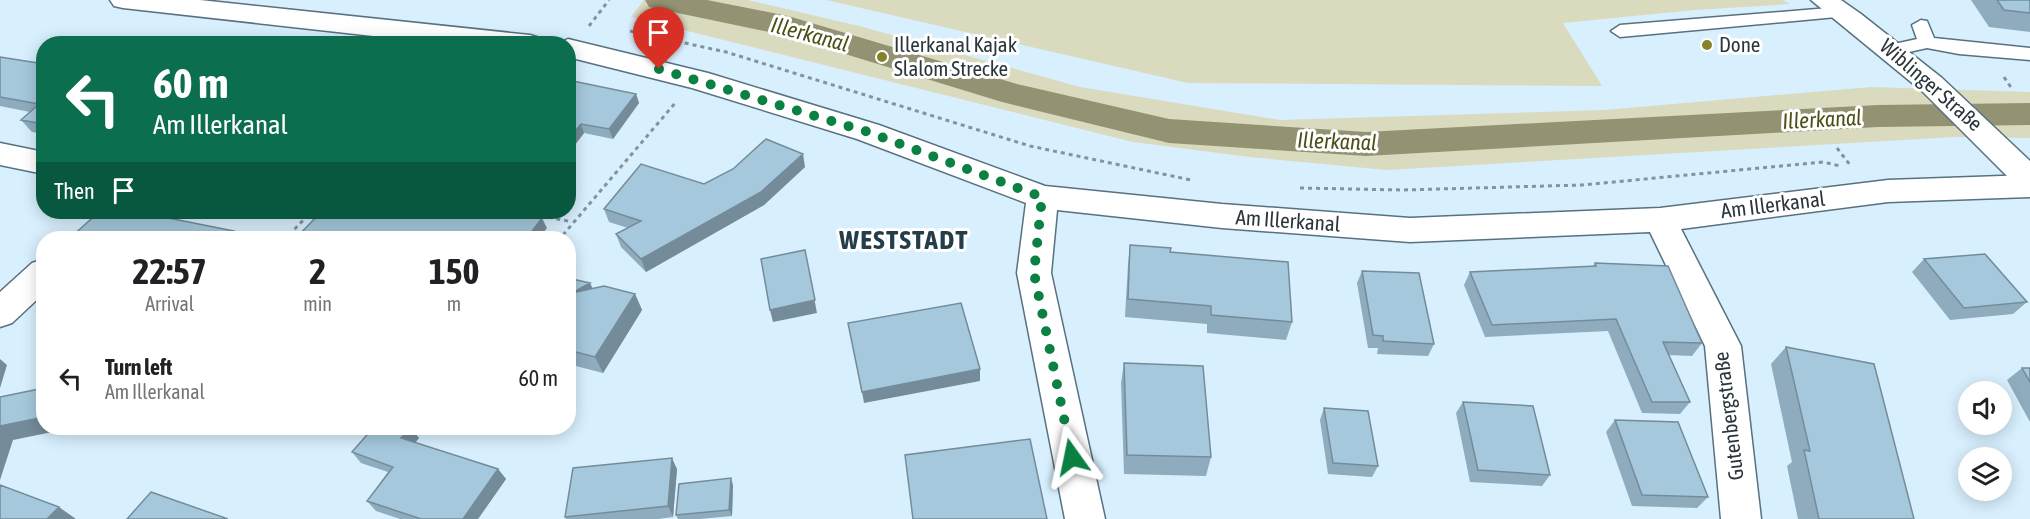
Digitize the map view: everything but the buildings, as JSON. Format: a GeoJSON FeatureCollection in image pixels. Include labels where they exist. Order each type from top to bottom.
{"type":"FeatureCollection","features":[{"type":"Feature","properties":{"kind":"street"},"geometry":{"type":"LineString","coordinates":[[123,0],[459,36]]}},
{"type":"Feature","properties":{"kind":"street","name":"Wiblinger Straße"},"geometry":{"type":"LineString","coordinates":[[1832,6],[1891,50],[1972,118],[2030,180]]}},
{"type":"Feature","properties":{"kind":"street"},"geometry":{"type":"LineString","coordinates":[[290,36],[307,19]]}},
{"type":"Feature","properties":{"kind":"street","name":"Am Illerkanal"},"geometry":{"type":"LineString","coordinates":[[576,50],[698,80],[868,132],[1042,197],[1222,216],[1410,230],[1660,219],[1888,191],[2030,186]]}},
{"type":"Feature","properties":{"kind":"street"},"geometry":{"type":"LineString","coordinates":[[0,154],[36,161]]}},
{"type":"Feature","properties":{"kind":"street"},"geometry":{"type":"LineString","coordinates":[[1042,197],[1034,273],[1085,519]]}},
{"type":"Feature","properties":{"kind":"street","name":"Gutenbergstraße"},"geometry":{"type":"LineString","coordinates":[[1660,219],[1723,346],[1741,519]]}},
{"type":"Feature","properties":{"kind":"street"},"geometry":{"type":"LineString","coordinates":[[0,313],[36,279]]}},
{"type":"Feature","properties":{"kind":"lane"},"geometry":{"type":"LineString","coordinates":[[1620,31],[1832,6]]}},
{"type":"Feature","properties":{"kind":"lane"},"geometry":{"type":"LineString","coordinates":[[1921,25],[1928,42]]}},
{"type":"Feature","properties":{"kind":"lane"},"geometry":{"type":"LineString","coordinates":[[1891,50],[1928,42],[1959,48],[2030,54]]}},
{"type":"Feature","properties":{"kind":"path"},"geometry":{"type":"LineString","coordinates":[[590,26],[609,0]]}},
{"type":"Feature","properties":{"kind":"path"},"geometry":{"type":"LineString","coordinates":[[630,31],[726,52],[1030,146],[1192,180]]}},
{"type":"Feature","properties":{"kind":"path"},"geometry":{"type":"LineString","coordinates":[[576,217],[698,80]]}},
{"type":"Feature","properties":{"kind":"path"},"geometry":{"type":"LineString","coordinates":[[1298,188],[1403,190],[1582,185],[1823,162],[1852,168],[1838,148]]}},
{"type":"Feature","properties":{"kind":"path"},"geometry":{"type":"LineString","coordinates":[[293,231],[304,219]]}},
{"type":"Feature","properties":{"kind":"path"},"geometry":{"type":"LineString","coordinates":[[558,219],[572,222]]}},
{"type":"Feature","properties":{"kind":"path"},"geometry":{"type":"LineString","coordinates":[[565,231],[575,219]]}},
{"type":"Feature","properties":{"kind":"green space","name":"Illerkanal Kajak Slalom Strecke"},"geometry":{"type":"Polygon","coordinates":[[[644,0],[748,0],[863,27],[1080,87],[1280,120],[1604,110],[1871,87],[2030,92],[2030,138],[1955,137],[1387,170],[1250,157],[1133,142],[631,17],[644,0]]]}},
{"type":"Feature","properties":{"kind":"green space"},"geometry":{"type":"Polygon","coordinates":[[[826,0],[1783,0],[1790,4],[1695,10],[1563,23],[1602,86],[1188,83],[826,0]]]}},
{"type":"Feature","properties":{"kind":"waterway","name":"Illerkanal"},"geometry":{"type":"LineString","coordinates":[[660,0],[788,26],[1014,94],[1169,131],[1366,144],[1878,116],[2030,114]]}},
{"type":"Feature","properties":{"kind":"place","name":"Done"},"geometry":{"type":"Point","coordinates":[1707,45]}},
{"type":"Feature","properties":{"kind":"place","name":"Illerkanal Kajak Slalom Strecke"},"geometry":{"type":"Point","coordinates":[882,57]}},
{"type":"Feature","properties":{"kind":"district","name":"WESTSTADT"},"geometry":{"type":"Point","coordinates":[904,240]}},
{"type":"Feature","properties":{"kind":"route"},"geometry":{"type":"LineString","coordinates":[[659,69],[868,132],[1042,197],[1034,273],[1072,457]]}}]}
